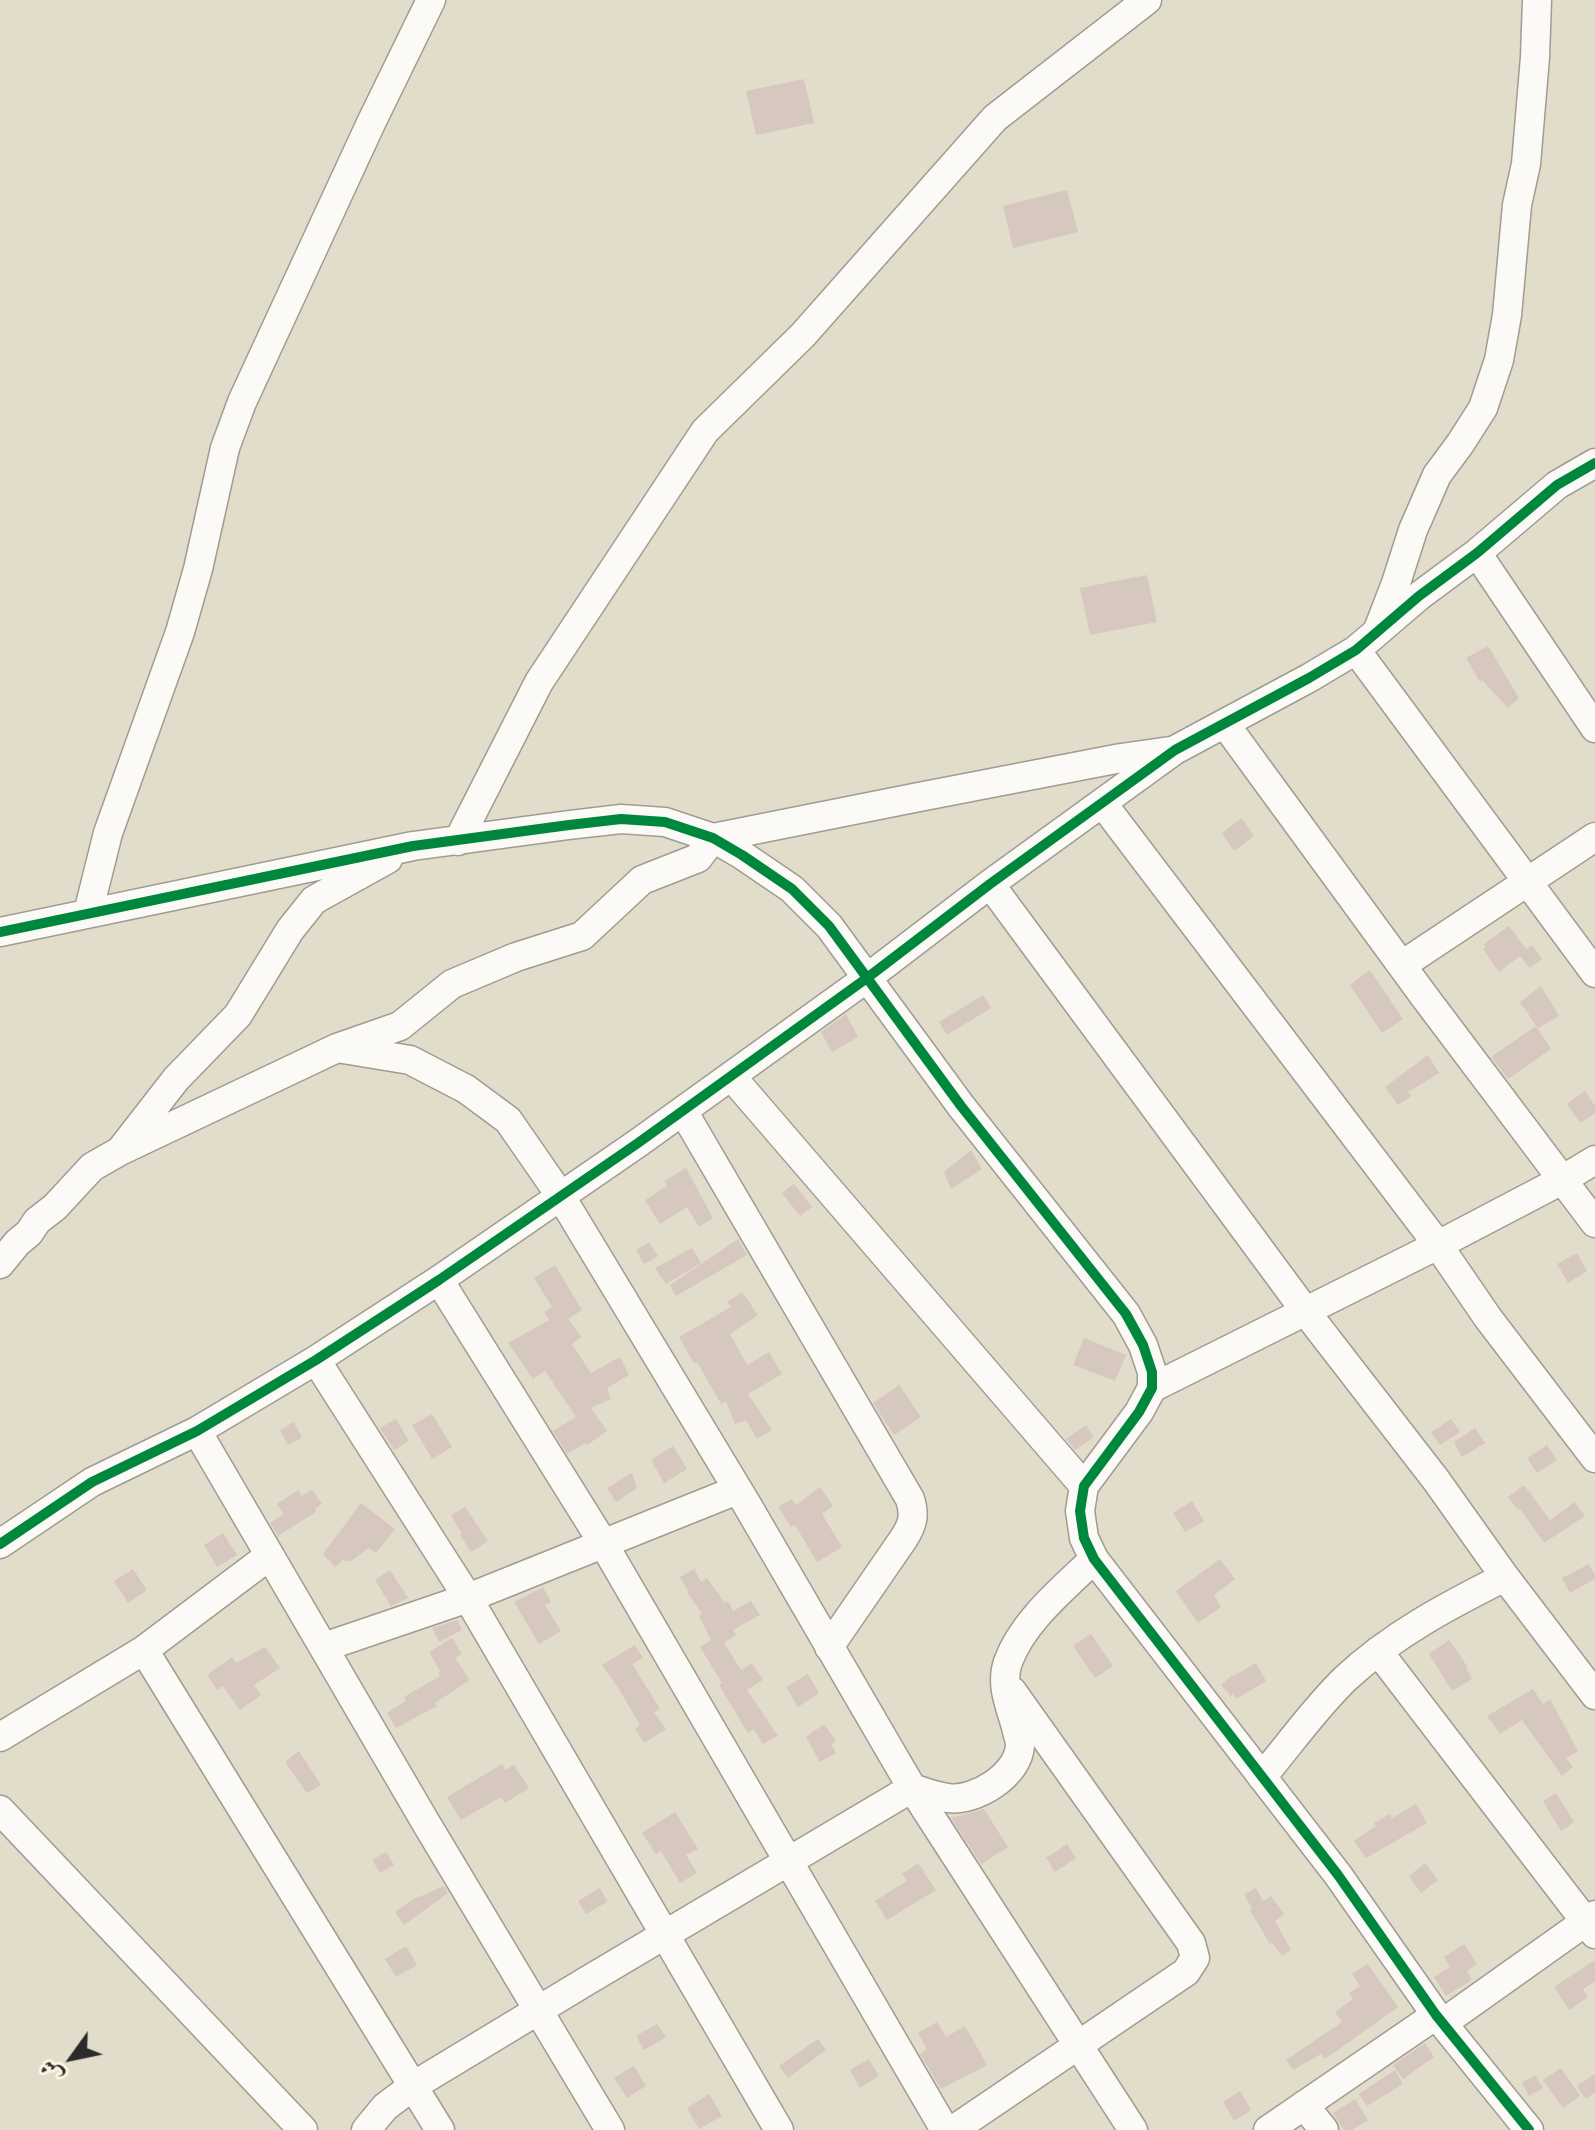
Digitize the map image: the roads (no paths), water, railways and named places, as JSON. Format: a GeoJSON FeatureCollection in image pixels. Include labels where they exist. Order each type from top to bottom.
{"type":"FeatureCollection","features":[{"type":"Feature","properties":{"kind":"street"},"geometry":{"type":"LineString","coordinates":[[88,913],[108,833],[180,632],[229,436],[371,123],[431,0]]}},
{"type":"Feature","properties":{"kind":"street"},"geometry":{"type":"LineString","coordinates":[[458,841],[539,682],[705,431],[803,335],[995,118],[1147,0]]}},
{"type":"Feature","properties":{"kind":"street"},"geometry":{"type":"LineString","coordinates":[[1377,632],[1413,530],[1437,475],[1483,408],[1499,360],[1507,315],[1517,205],[1526,164],[1537,0]]}},
{"type":"Feature","properties":{"kind":"street"},"geometry":{"type":"LineString","coordinates":[[0,1544],[92,1482],[197,1431],[316,1360],[439,1280],[683,1111],[1175,750],[1356,650],[1557,485],[1595,463]]}},
{"type":"Feature","properties":{"kind":"street"},"geometry":{"type":"LineString","coordinates":[[1477,553],[1595,728]]}},
{"type":"Feature","properties":{"kind":"street"},"geometry":{"type":"LineString","coordinates":[[1356,650],[1595,973]]}},
{"type":"Feature","properties":{"kind":"street"},"geometry":{"type":"LineString","coordinates":[[1225,724],[1595,1223]]}},
{"type":"Feature","properties":{"kind":"street"},"geometry":{"type":"LineString","coordinates":[[0,1264],[37,1221],[55,1207],[92,1167],[337,1048],[400,1026],[452,984],[516,957],[582,936],[642,880],[698,858],[713,838],[1175,750]]}},
{"type":"Feature","properties":{"kind":"street"},"geometry":{"type":"LineString","coordinates":[[1103,804],[1438,1245],[1488,1318],[1595,1458]]}},
{"type":"Feature","properties":{"kind":"street"},"geometry":{"type":"LineString","coordinates":[[0,932],[413,846],[621,819],[665,822],[713,838],[792,889],[829,926],[961,1106],[1126,1314],[1143,1345],[1152,1372],[1152,1388],[1139,1412],[1084,1486],[1080,1511],[1084,1538],[1094,1559],[1338,1875],[1440,2019],[1529,2130]]}},
{"type":"Feature","properties":{"kind":"street"},"geometry":{"type":"LineString","coordinates":[[1402,965],[1595,837]]}},
{"type":"Feature","properties":{"kind":"street"},"geometry":{"type":"LineString","coordinates":[[120,1151],[176,1079],[238,1015],[290,930],[314,900],[413,846]]}},
{"type":"Feature","properties":{"kind":"street"},"geometry":{"type":"LineString","coordinates":[[990,884],[1306,1312],[1436,1480],[1595,1695]]}},
{"type":"Feature","properties":{"kind":"street"},"geometry":{"type":"LineString","coordinates":[[337,1048],[410,1060],[466,1089],[508,1120],[560,1195],[912,1788],[1133,2130]]}},
{"type":"Feature","properties":{"kind":"street"},"geometry":{"type":"LineString","coordinates":[[731,1076],[1084,1486]]}},
{"type":"Feature","properties":{"kind":"street"},"geometry":{"type":"LineString","coordinates":[[683,1111],[910,1499],[915,1513],[904,1538],[829,1647]]}},
{"type":"Feature","properties":{"kind":"street"},"geometry":{"type":"LineString","coordinates":[[1152,1388],[1438,1245],[1595,1160]]}},
{"type":"Feature","properties":{"kind":"street"},"geometry":{"type":"LineString","coordinates":[[439,1280],[603,1543],[945,2130]]}},
{"type":"Feature","properties":{"kind":"street"},"geometry":{"type":"LineString","coordinates":[[316,1360],[468,1598],[779,2130]]}},
{"type":"Feature","properties":{"kind":"street"},"geometry":{"type":"LineString","coordinates":[[197,1431],[610,2130]]}},
{"type":"Feature","properties":{"kind":"street"},"geometry":{"type":"LineString","coordinates":[[324,1647],[468,1598],[737,1490]]}},
{"type":"Feature","properties":{"kind":"street"},"geometry":{"type":"LineString","coordinates":[[0,1737],[144,1650],[269,1556]]}},
{"type":"Feature","properties":{"kind":"street"},"geometry":{"type":"LineString","coordinates":[[366,2130],[385,2107],[413,2086],[912,1788],[950,1799],[973,1796],[989,1787],[1008,1772],[1020,1744],[1006,1697],[1004,1679],[1007,1663],[1027,1628],[1094,1559]]}},
{"type":"Feature","properties":{"kind":"street"},"geometry":{"type":"LineString","coordinates":[[1262,1777],[1344,1680],[1378,1651],[1437,1611],[1505,1577]]}},
{"type":"Feature","properties":{"kind":"street"},"geometry":{"type":"LineString","coordinates":[[144,1650],[440,2130]]}},
{"type":"Feature","properties":{"kind":"street"},"geometry":{"type":"LineString","coordinates":[[1268,2130],[1592,1923],[1378,1651]]}},
{"type":"Feature","properties":{"kind":"street"},"geometry":{"type":"LineString","coordinates":[[953,2130],[1186,1972],[1195,1958],[1191,1943],[1004,1679]]}},
{"type":"Feature","properties":{"kind":"street"},"geometry":{"type":"LineString","coordinates":[[0,1810],[303,2130]]}},
{"type":"Feature","properties":{"kind":"street"},"geometry":{"type":"LineString","coordinates":[[1304,2105],[1324,2130]]}}]}
